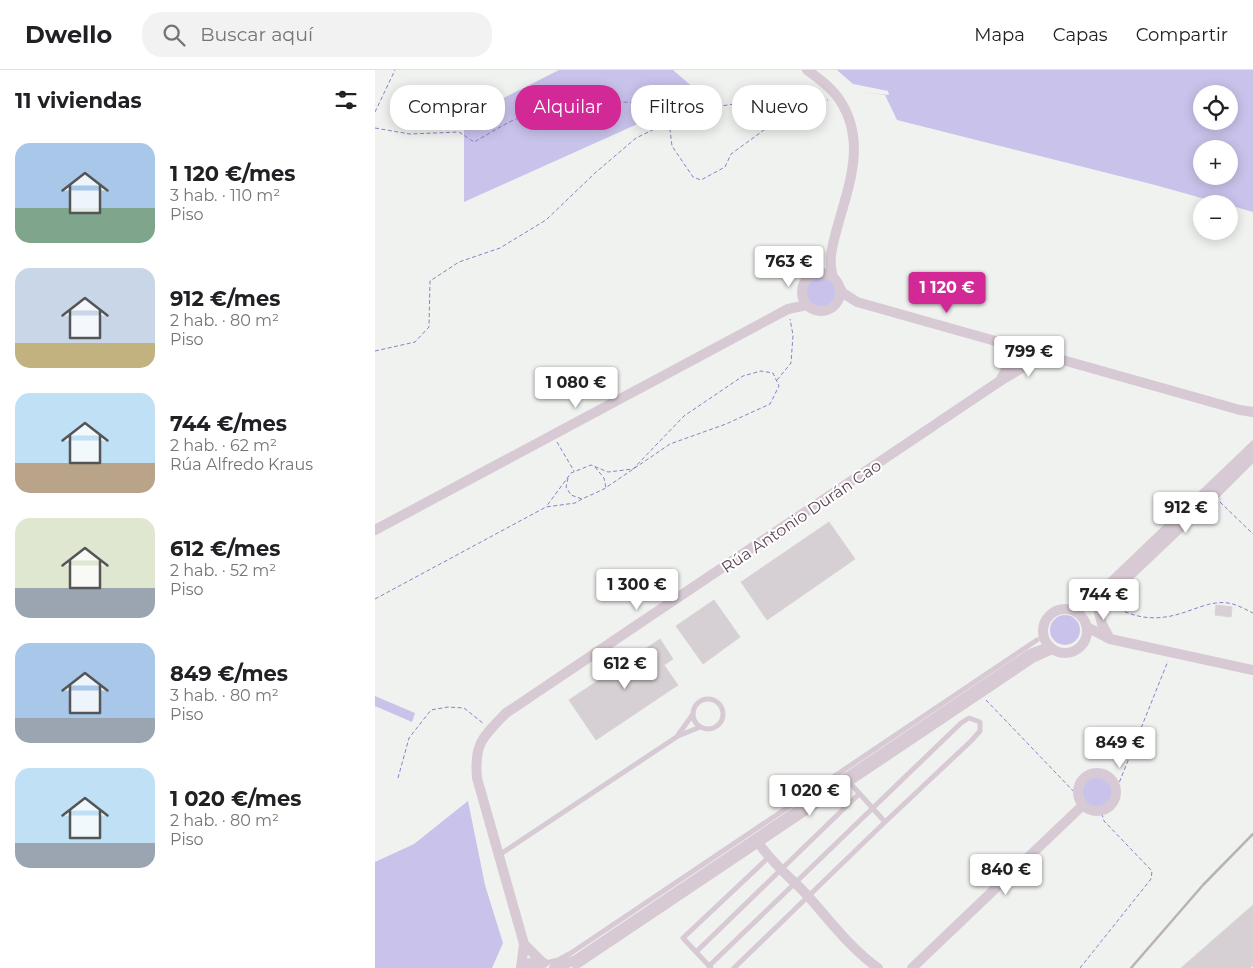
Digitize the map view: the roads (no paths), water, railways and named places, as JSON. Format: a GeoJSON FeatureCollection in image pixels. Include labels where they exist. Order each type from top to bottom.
{"type":"FeatureCollection","features":[{"type":"Feature","properties":{"kind":"street"},"geometry":{"type":"LineString","coordinates":[[807,70],[823,82],[838,98],[853,132],[853,172],[831,255],[833,277],[843,293],[857,302],[1240,410],[1253,412]]}},
{"type":"Feature","properties":{"kind":"street"},"geometry":{"type":"LineString","coordinates":[[788,309],[801,292],[802,286],[809,277],[819,272],[831,255]]}},
{"type":"Feature","properties":{"kind":"street"},"geometry":{"type":"LineString","coordinates":[[819,272],[833,277]]}},
{"type":"Feature","properties":{"kind":"street"},"geometry":{"type":"LineString","coordinates":[[835,304],[840,294],[840,288]]}},
{"type":"Feature","properties":{"kind":"street"},"geometry":{"type":"LineString","coordinates":[[801,292],[807,305],[818,311],[825,310],[835,304],[857,302]]}},
{"type":"Feature","properties":{"kind":"street"},"geometry":{"type":"LineString","coordinates":[[375,530],[788,309],[807,305]]}},
{"type":"Feature","properties":{"kind":"street"},"geometry":{"type":"LineString","coordinates":[[1000,342],[1012,368]]}},
{"type":"Feature","properties":{"kind":"street","name":"Rúa Antonio Durán Cao"},"geometry":{"type":"LineString","coordinates":[[521,968],[524,944],[477,778],[476,752],[487,732],[506,713],[1000,381],[1029,351]]}},
{"type":"Feature","properties":{"kind":"street","name":"Rúa Antonio Durán Cao"},"geometry":{"type":"LineString","coordinates":[[1012,368],[1044,355]]}},
{"type":"Feature","properties":{"kind":"street"},"geometry":{"type":"LineString","coordinates":[[1240,410],[1253,419]]}},
{"type":"Feature","properties":{"kind":"street"},"geometry":{"type":"LineString","coordinates":[[1086,624],[1104,599],[1253,452]]}},
{"type":"Feature","properties":{"kind":"street"},"geometry":{"type":"LineString","coordinates":[[1104,599],[1079,609],[1064,609],[1052,613],[1044,623],[1045,642],[1051,649],[1060,653],[1072,653],[1092,641],[1110,639],[1253,670]]}},
{"type":"Feature","properties":{"kind":"street"},"geometry":{"type":"LineString","coordinates":[[1079,609],[1086,624],[1086,640],[1083,645]]}},
{"type":"Feature","properties":{"kind":"street"},"geometry":{"type":"LineString","coordinates":[[1098,609],[1102,624],[1110,639]]}},
{"type":"Feature","properties":{"kind":"street"},"geometry":{"type":"LineString","coordinates":[[1086,624],[1110,639]]}},
{"type":"Feature","properties":{"kind":"street"},"geometry":{"type":"LineString","coordinates":[[1030,654],[1043,629]]}},
{"type":"Feature","properties":{"kind":"street"},"geometry":{"type":"LineString","coordinates":[[521,968],[530,963],[574,966],[1030,654],[1051,649]]}},
{"type":"Feature","properties":{"kind":"street"},"geometry":{"type":"LineString","coordinates":[[1095,772],[1105,773],[1115,782],[1117,796],[1114,802],[1106,809],[1094,811],[1081,800],[1079,784],[1087,775],[1095,772]]}},
{"type":"Feature","properties":{"kind":"street"},"geometry":{"type":"LineString","coordinates":[[913,968],[1081,800]]}},
{"type":"Feature","properties":{"kind":"street"},"geometry":{"type":"LineString","coordinates":[[760,845],[781,870],[869,962],[878,968]]}},
{"type":"Feature","properties":{"kind":"street","name":"Rúa Antonio Durán Cao"},"geometry":{"type":"LineString","coordinates":[[524,944],[549,965]]}},
{"type":"Feature","properties":{"kind":"lane"},"geometry":{"type":"LineString","coordinates":[[1079,609],[1253,443]]}},
{"type":"Feature","properties":{"kind":"lane"},"geometry":{"type":"LineString","coordinates":[[1104,599],[1216,497],[1253,460]]}},
{"type":"Feature","properties":{"kind":"lane"},"geometry":{"type":"LineString","coordinates":[[549,965],[571,954],[1037,640]]}},
{"type":"Feature","properties":{"kind":"lane"},"geometry":{"type":"LineString","coordinates":[[574,966],[760,845],[1051,649]]}},
{"type":"Feature","properties":{"kind":"lane"},"geometry":{"type":"LineString","coordinates":[[678,736],[693,714],[696,704],[704,699],[713,699],[722,707],[723,714],[718,725],[708,729],[700,727],[694,720],[693,714]]}},
{"type":"Feature","properties":{"kind":"lane"},"geometry":{"type":"LineString","coordinates":[[734,968],[971,741],[980,731],[980,722],[969,718],[961,723],[710,967],[683,938],[769,857]]}},
{"type":"Feature","properties":{"kind":"lane"},"geometry":{"type":"LineString","coordinates":[[498,855],[678,736],[700,727]]}},
{"type":"Feature","properties":{"kind":"lane"},"geometry":{"type":"LineString","coordinates":[[851,784],[885,822]]}},
{"type":"Feature","properties":{"kind":"lane"},"geometry":{"type":"LineString","coordinates":[[696,952],[859,794]]}},
{"type":"Feature","properties":{"kind":"railway"},"geometry":{"type":"LineString","coordinates":[[1131,968],[1203,885],[1253,834]]}}]}
